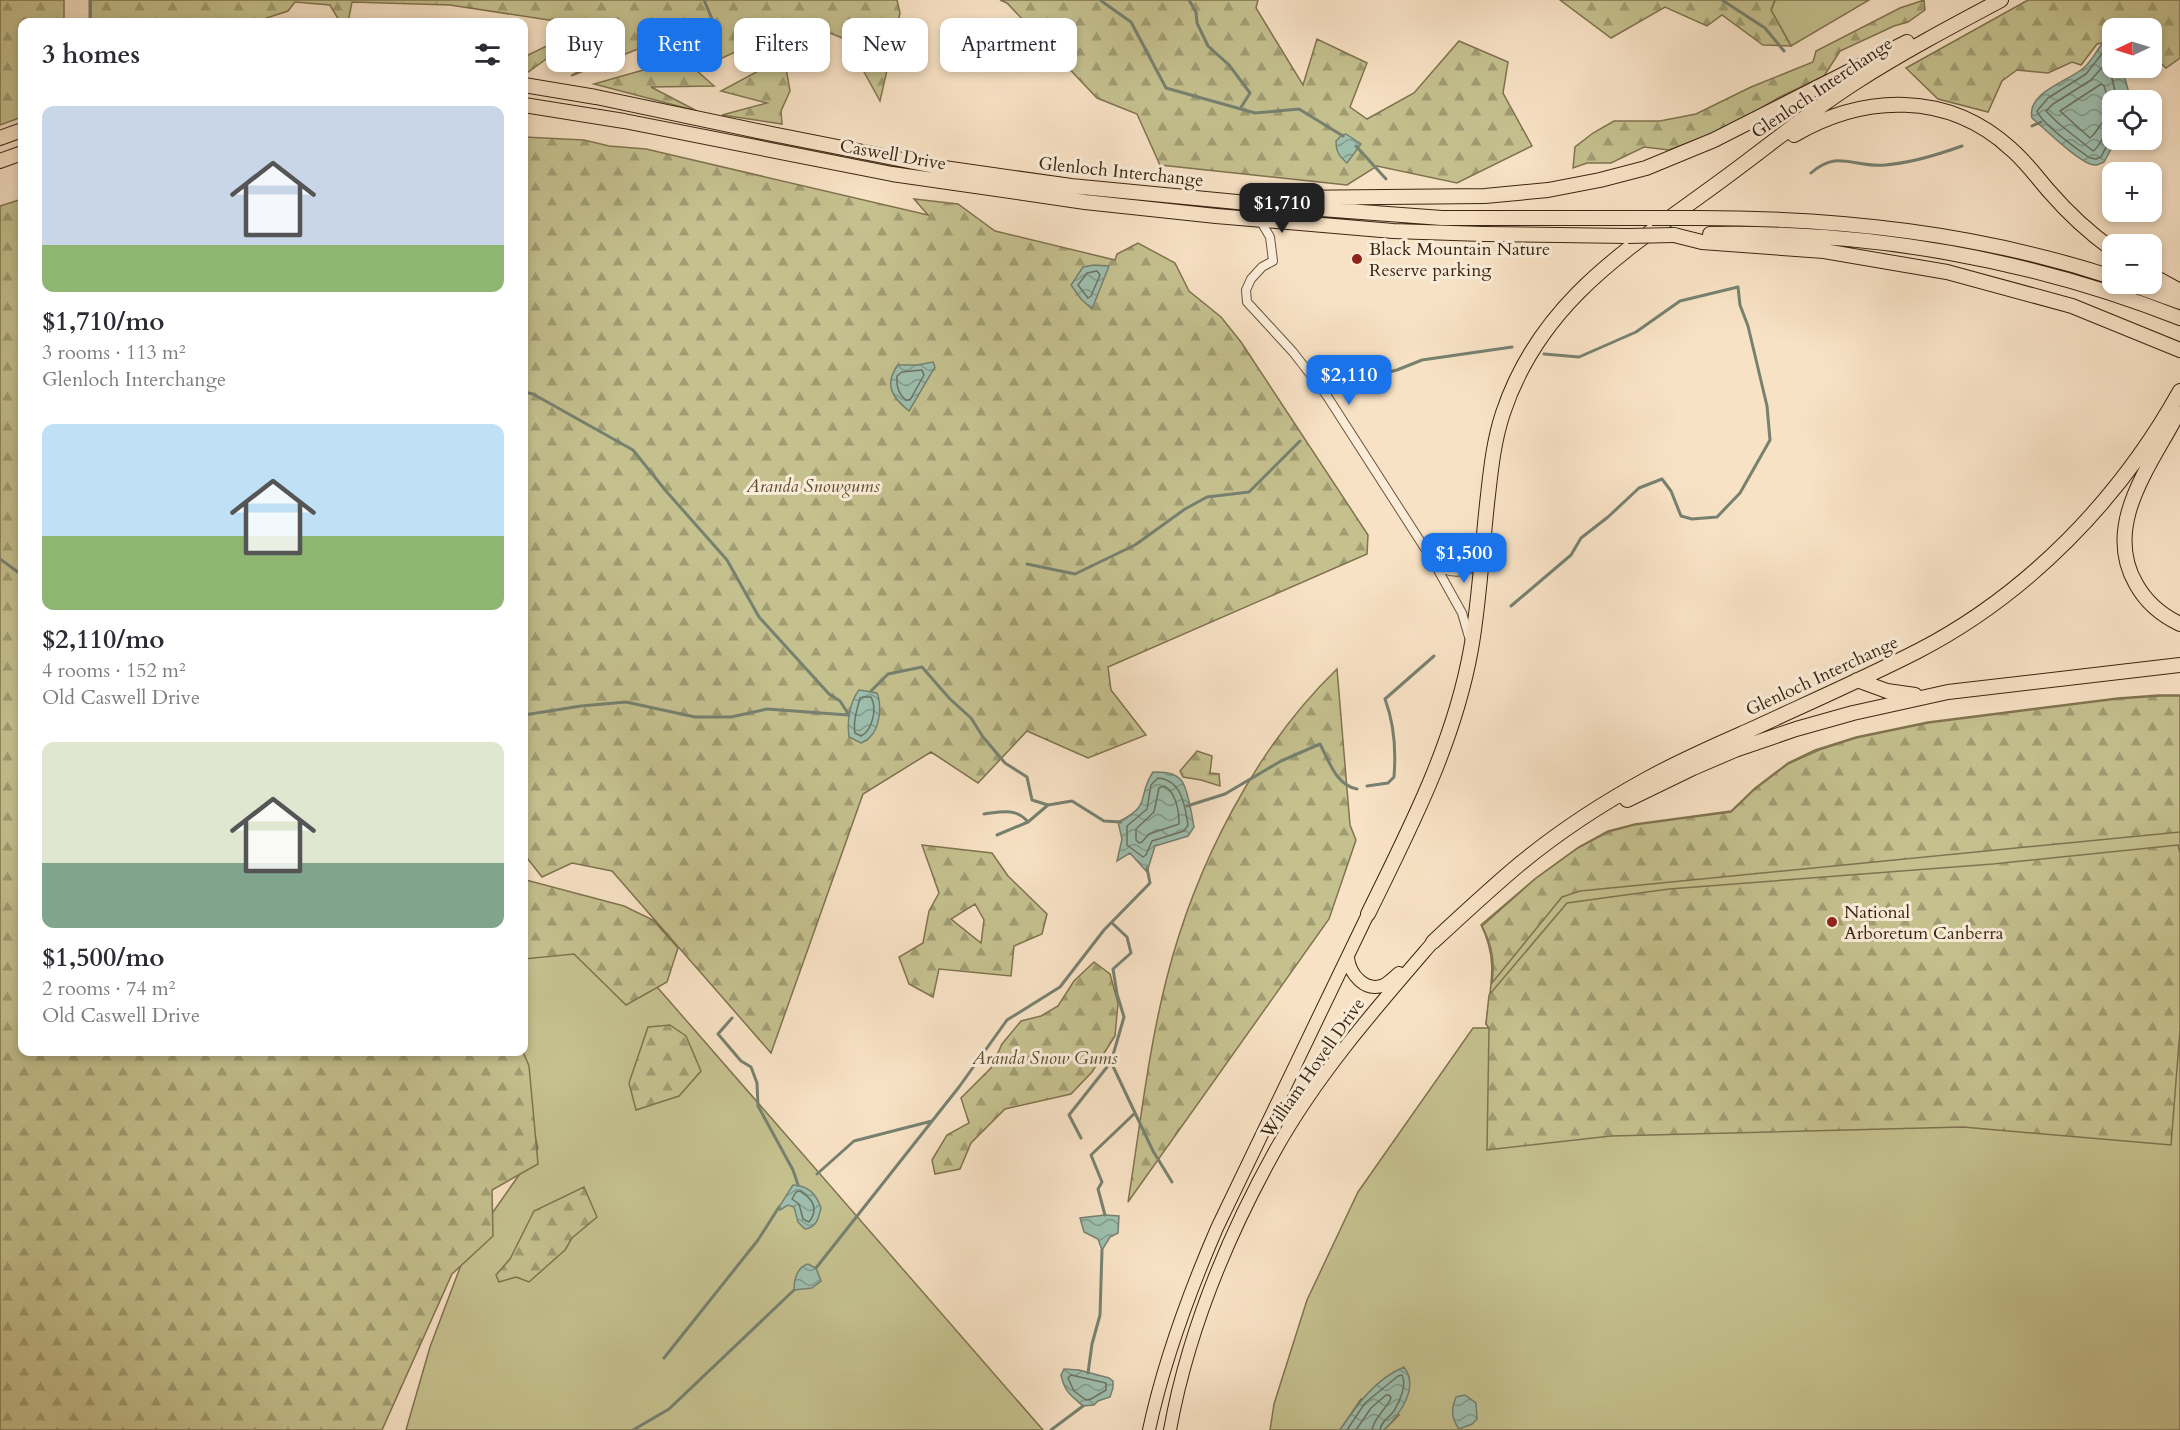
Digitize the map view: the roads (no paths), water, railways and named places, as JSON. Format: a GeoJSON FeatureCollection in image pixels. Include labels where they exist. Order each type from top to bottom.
{"type":"FeatureCollection","features":[{"type":"Feature","properties":{"kind":"highway","name":"Glenloch Interchange"},"geometry":{"type":"LineString","coordinates":[[1368,914],[1423,802],[1448,738],[1462,690],[1471,647],[1497,433],[1514,384],[1537,341],[1557,314],[1589,280],[1854,83],[1937,34],[2001,0]]}},
{"type":"Feature","properties":{"kind":"highway"},"geometry":{"type":"LineString","coordinates":[[1143,192],[1169,190],[1289,198],[1460,197],[1526,193],[1579,185],[1646,168],[1714,140],[1912,39],[1987,8]]}},
{"type":"Feature","properties":{"kind":"highway","name":"Caswell Drive"},"geometry":{"type":"LineString","coordinates":[[528,86],[596,97],[857,150]]}},
{"type":"Feature","properties":{"kind":"highway"},"geometry":{"type":"LineString","coordinates":[[1736,170],[1814,124],[1848,111],[1899,104],[1936,109],[1977,124],[2005,143],[2064,208],[2102,240]]}},
{"type":"Feature","properties":{"kind":"highway","name":"Caswell Drive"},"geometry":{"type":"LineString","coordinates":[[528,106],[624,121],[813,159],[938,181],[1085,202],[1259,220]]}},
{"type":"Feature","properties":{"kind":"highway"},"geometry":{"type":"LineString","coordinates":[[0,138],[18,131]]}},
{"type":"Feature","properties":{"kind":"highway","name":"Glenloch Interchange"},"geometry":{"type":"LineString","coordinates":[[857,150],[944,168],[1025,180],[1268,205],[1442,218],[1798,219],[1896,228],[1948,236],[2028,253],[2102,275]]}},
{"type":"Feature","properties":{"kind":"highway"},"geometry":{"type":"LineString","coordinates":[[0,161],[18,154]]}},
{"type":"Feature","properties":{"kind":"highway"},"geometry":{"type":"LineString","coordinates":[[1259,220],[1437,233],[1628,236],[1753,233],[1863,240],[1945,252],[2049,275],[2114,294],[2177,317]]}},
{"type":"Feature","properties":{"kind":"highway"},"geometry":{"type":"LineString","coordinates":[[1674,235],[1702,242],[1824,251],[1947,272],[2072,306],[2180,350]]}},
{"type":"Feature","properties":{"kind":"highway"},"geometry":{"type":"LineString","coordinates":[[2162,281],[2180,291]]}},
{"type":"Feature","properties":{"kind":"highway"},"geometry":{"type":"LineString","coordinates":[[2158,294],[2180,302]]}},
{"type":"Feature","properties":{"kind":"highway","name":"Glenloch Interchange"},"geometry":{"type":"LineString","coordinates":[[1433,942],[1523,861],[1563,831],[1648,778],[1919,650],[2006,595],[2081,527],[2115,488],[2153,437],[2180,391]]}},
{"type":"Feature","properties":{"kind":"highway"},"geometry":{"type":"LineString","coordinates":[[2180,408],[2130,505],[2124,538],[2124,549],[2130,571],[2140,591],[2156,609],[2180,624]]}},
{"type":"Feature","properties":{"kind":"highway"},"geometry":{"type":"LineString","coordinates":[[1523,861],[1632,798],[1724,755],[1819,722],[1932,695],[2180,665]]}},
{"type":"Feature","properties":{"kind":"highway"},"geometry":{"type":"LineString","coordinates":[[1857,680],[1894,693],[1932,695]]}},
{"type":"Feature","properties":{"kind":"main road","name":"Glenloch Interchange"},"geometry":{"type":"LineString","coordinates":[[1347,958],[1368,914]]}},
{"type":"Feature","properties":{"kind":"main road"},"geometry":{"type":"LineString","coordinates":[[1347,958],[1349,968],[1355,977],[1367,985],[1376,987],[1388,982],[1433,942]]}},
{"type":"Feature","properties":{"kind":"main road","name":"William Hovell Drive"},"geometry":{"type":"LineString","coordinates":[[1170,1430],[1182,1373],[1206,1298],[1240,1219],[1277,1148],[1346,1047],[1433,942]]}},
{"type":"Feature","properties":{"kind":"main road","name":"William Hovell Drive"},"geometry":{"type":"LineString","coordinates":[[1149,1430],[1175,1336],[1217,1228],[1347,958]]}},
{"type":"Feature","properties":{"kind":"street"},"geometry":{"type":"LineString","coordinates":[[1259,220],[1270,237],[1273,261],[1251,279],[1246,290],[1247,302],[1318,383],[1433,561],[1462,613],[1471,647]]}},
{"type":"Feature","properties":{"kind":"street"},"geometry":{"type":"LineString","coordinates":[[1433,561],[1445,570],[1459,572],[1468,570],[1476,564],[1482,551]]}},
{"type":"Feature","properties":{"kind":"water"},"geometry":{"type":"Polygon","coordinates":[[[2102,44],[2102,78],[2125,78],[2128,90],[2102,90],[2102,150],[2111,150],[2104,162],[2095,165],[2072,153],[2032,118],[2035,102],[2041,95],[2074,75],[2090,62],[2102,44]]]}},
{"type":"Feature","properties":{"kind":"water"},"geometry":{"type":"Polygon","coordinates":[[[1346,134],[1361,144],[1347,163],[1338,154],[1336,141],[1346,134]]]}},
{"type":"Feature","properties":{"kind":"water"},"geometry":{"type":"Polygon","coordinates":[[[1109,266],[1092,309],[1071,285],[1083,267],[1109,266]]]}},
{"type":"Feature","properties":{"kind":"water"},"geometry":{"type":"Polygon","coordinates":[[[933,362],[935,367],[909,411],[898,401],[892,391],[891,379],[894,372],[898,365],[933,362]]]}},
{"type":"Feature","properties":{"kind":"water"},"geometry":{"type":"Polygon","coordinates":[[[859,690],[877,693],[879,703],[876,728],[869,738],[861,743],[849,737],[848,731],[851,707],[859,690]]]}},
{"type":"Feature","properties":{"kind":"water"},"geometry":{"type":"Polygon","coordinates":[[[1153,772],[1171,774],[1181,780],[1188,795],[1194,827],[1188,836],[1155,846],[1147,872],[1130,853],[1117,861],[1122,839],[1118,822],[1140,806],[1153,772]]]}},
{"type":"Feature","properties":{"kind":"water"},"geometry":{"type":"Polygon","coordinates":[[[793,1185],[811,1192],[821,1208],[816,1222],[809,1228],[805,1229],[798,1222],[794,1207],[788,1205],[780,1210],[779,1207],[793,1185]]]}},
{"type":"Feature","properties":{"kind":"water"},"geometry":{"type":"Polygon","coordinates":[[[1119,1216],[1118,1233],[1110,1237],[1102,1250],[1098,1239],[1084,1232],[1080,1218],[1119,1216]]]}},
{"type":"Feature","properties":{"kind":"water"},"geometry":{"type":"Polygon","coordinates":[[[808,1264],[816,1268],[821,1281],[812,1288],[794,1290],[799,1271],[808,1264]]]}},
{"type":"Feature","properties":{"kind":"water"},"geometry":{"type":"Polygon","coordinates":[[[1404,1367],[1410,1384],[1409,1392],[1396,1417],[1384,1430],[1340,1430],[1375,1386],[1404,1367]]]}},
{"type":"Feature","properties":{"kind":"water"},"geometry":{"type":"Polygon","coordinates":[[[1064,1369],[1079,1370],[1109,1378],[1113,1381],[1110,1397],[1094,1405],[1083,1406],[1064,1386],[1061,1375],[1064,1369]]]}},
{"type":"Feature","properties":{"kind":"water"},"geometry":{"type":"Polygon","coordinates":[[[1465,1395],[1476,1403],[1477,1419],[1472,1424],[1459,1429],[1453,1417],[1453,1406],[1456,1397],[1465,1395]]]}},
{"type":"Feature","properties":{"kind":"waterway"},"geometry":{"type":"LineString","coordinates":[[90,0],[90,18]]}},
{"type":"Feature","properties":{"kind":"waterway"},"geometry":{"type":"LineString","coordinates":[[704,0],[712,18]]}},
{"type":"Feature","properties":{"kind":"waterway"},"geometry":{"type":"LineString","coordinates":[[1100,0],[1131,22],[1166,88],[1255,113],[1299,109],[1343,136]]}},
{"type":"Feature","properties":{"kind":"waterway"},"geometry":{"type":"LineString","coordinates":[[1189,0],[1196,12],[1197,23],[1208,46],[1229,65],[1250,93],[1240,109]]}},
{"type":"Feature","properties":{"kind":"waterway"},"geometry":{"type":"LineString","coordinates":[[1722,0],[1765,28],[1784,51]]}},
{"type":"Feature","properties":{"kind":"waterway"},"geometry":{"type":"LineString","coordinates":[[2032,126],[2041,122]]}},
{"type":"Feature","properties":{"kind":"waterway"},"geometry":{"type":"LineString","coordinates":[[1356,146],[1386,179]]}},
{"type":"Feature","properties":{"kind":"waterway"},"geometry":{"type":"LineString","coordinates":[[1811,173],[1829,162],[1895,164],[1962,146]]}},
{"type":"Feature","properties":{"kind":"waterway"},"geometry":{"type":"LineString","coordinates":[[1511,606],[1571,555],[1581,538],[1639,488],[1662,479],[1671,491],[1681,516],[1692,519],[1717,517],[1740,493],[1770,440],[1767,406],[1748,326],[1740,305],[1738,287],[1680,301],[1636,332],[1579,357],[1544,354]]}},
{"type":"Feature","properties":{"kind":"waterway"},"geometry":{"type":"LineString","coordinates":[[1361,379],[1397,370],[1422,360],[1512,347]]}},
{"type":"Feature","properties":{"kind":"waterway"},"geometry":{"type":"LineString","coordinates":[[528,393],[633,450],[727,560],[759,617],[829,694],[840,701],[849,715]]}},
{"type":"Feature","properties":{"kind":"waterway"},"geometry":{"type":"LineString","coordinates":[[1027,564],[1075,574],[1135,545],[1185,509],[1207,497],[1249,492],[1300,441]]}},
{"type":"Feature","properties":{"kind":"waterway"},"geometry":{"type":"LineString","coordinates":[[0,559],[18,572]]}},
{"type":"Feature","properties":{"kind":"waterway"},"geometry":{"type":"LineString","coordinates":[[1367,786],[1388,783],[1394,777],[1394,738],[1385,699],[1434,656]]}},
{"type":"Feature","properties":{"kind":"waterway"},"geometry":{"type":"LineString","coordinates":[[871,691],[888,674],[922,667],[950,699],[971,718],[983,737],[1005,763],[1027,777],[1032,800],[1048,805],[1072,801],[1104,821],[1121,822]]}},
{"type":"Feature","properties":{"kind":"waterway"},"geometry":{"type":"LineString","coordinates":[[528,714],[626,702],[695,717],[731,717],[767,709],[848,715]]}},
{"type":"Feature","properties":{"kind":"waterway"},"geometry":{"type":"LineString","coordinates":[[1187,806],[1225,794],[1281,761],[1320,744],[1338,777],[1350,787],[1357,789]]}},
{"type":"Feature","properties":{"kind":"waterway"},"geometry":{"type":"LineString","coordinates":[[997,835],[1028,822],[1048,805]]}},
{"type":"Feature","properties":{"kind":"waterway"},"geometry":{"type":"LineString","coordinates":[[984,814],[1013,812],[1028,822]]}},
{"type":"Feature","properties":{"kind":"waterway"},"geometry":{"type":"LineString","coordinates":[[816,1268],[959,1087],[1007,1020],[1060,987],[1104,930],[1150,883],[1147,868]]}},
{"type":"Feature","properties":{"kind":"waterway"},"geometry":{"type":"LineString","coordinates":[[1112,923],[1127,937],[1131,953],[1113,969],[1124,1017],[1111,1062],[1153,1151],[1172,1182]]}},
{"type":"Feature","properties":{"kind":"waterway"},"geometry":{"type":"LineString","coordinates":[[732,1018],[718,1034],[741,1061],[751,1067],[757,1083],[758,1106],[793,1170],[798,1185]]}},
{"type":"Feature","properties":{"kind":"waterway"},"geometry":{"type":"LineString","coordinates":[[1081,1138],[1069,1115],[1111,1062]]}},
{"type":"Feature","properties":{"kind":"waterway"},"geometry":{"type":"LineString","coordinates":[[1105,1215],[1098,1189],[1102,1182],[1091,1155],[1135,1113]]}},
{"type":"Feature","properties":{"kind":"waterway"},"geometry":{"type":"LineString","coordinates":[[817,1174],[854,1141],[932,1121]]}},
{"type":"Feature","properties":{"kind":"waterway"},"geometry":{"type":"LineString","coordinates":[[664,1358],[758,1240],[779,1207]]}},
{"type":"Feature","properties":{"kind":"waterway"},"geometry":{"type":"LineString","coordinates":[[1088,1373],[1092,1344],[1100,1315],[1102,1250]]}},
{"type":"Feature","properties":{"kind":"waterway"},"geometry":{"type":"LineString","coordinates":[[633,1430],[669,1409],[794,1290]]}},
{"type":"Feature","properties":{"kind":"waterway"},"geometry":{"type":"LineString","coordinates":[[1051,1430],[1083,1406]]}},
{"type":"Feature","properties":{"kind":"place","name":"Black Mountain Nature Reserve parking"},"geometry":{"type":"Point","coordinates":[1357,259]}},
{"type":"Feature","properties":{"kind":"place","name":"National Arboretum Canberra"},"geometry":{"type":"Point","coordinates":[1832,922]}},
{"type":"Feature","properties":{"kind":"park label","name":"Aranda Snowgums"},"geometry":{"type":"Point","coordinates":[813,486]}},
{"type":"Feature","properties":{"kind":"park label","name":"Aranda Snow Gums"},"geometry":{"type":"Point","coordinates":[1045,1058]}}]}
